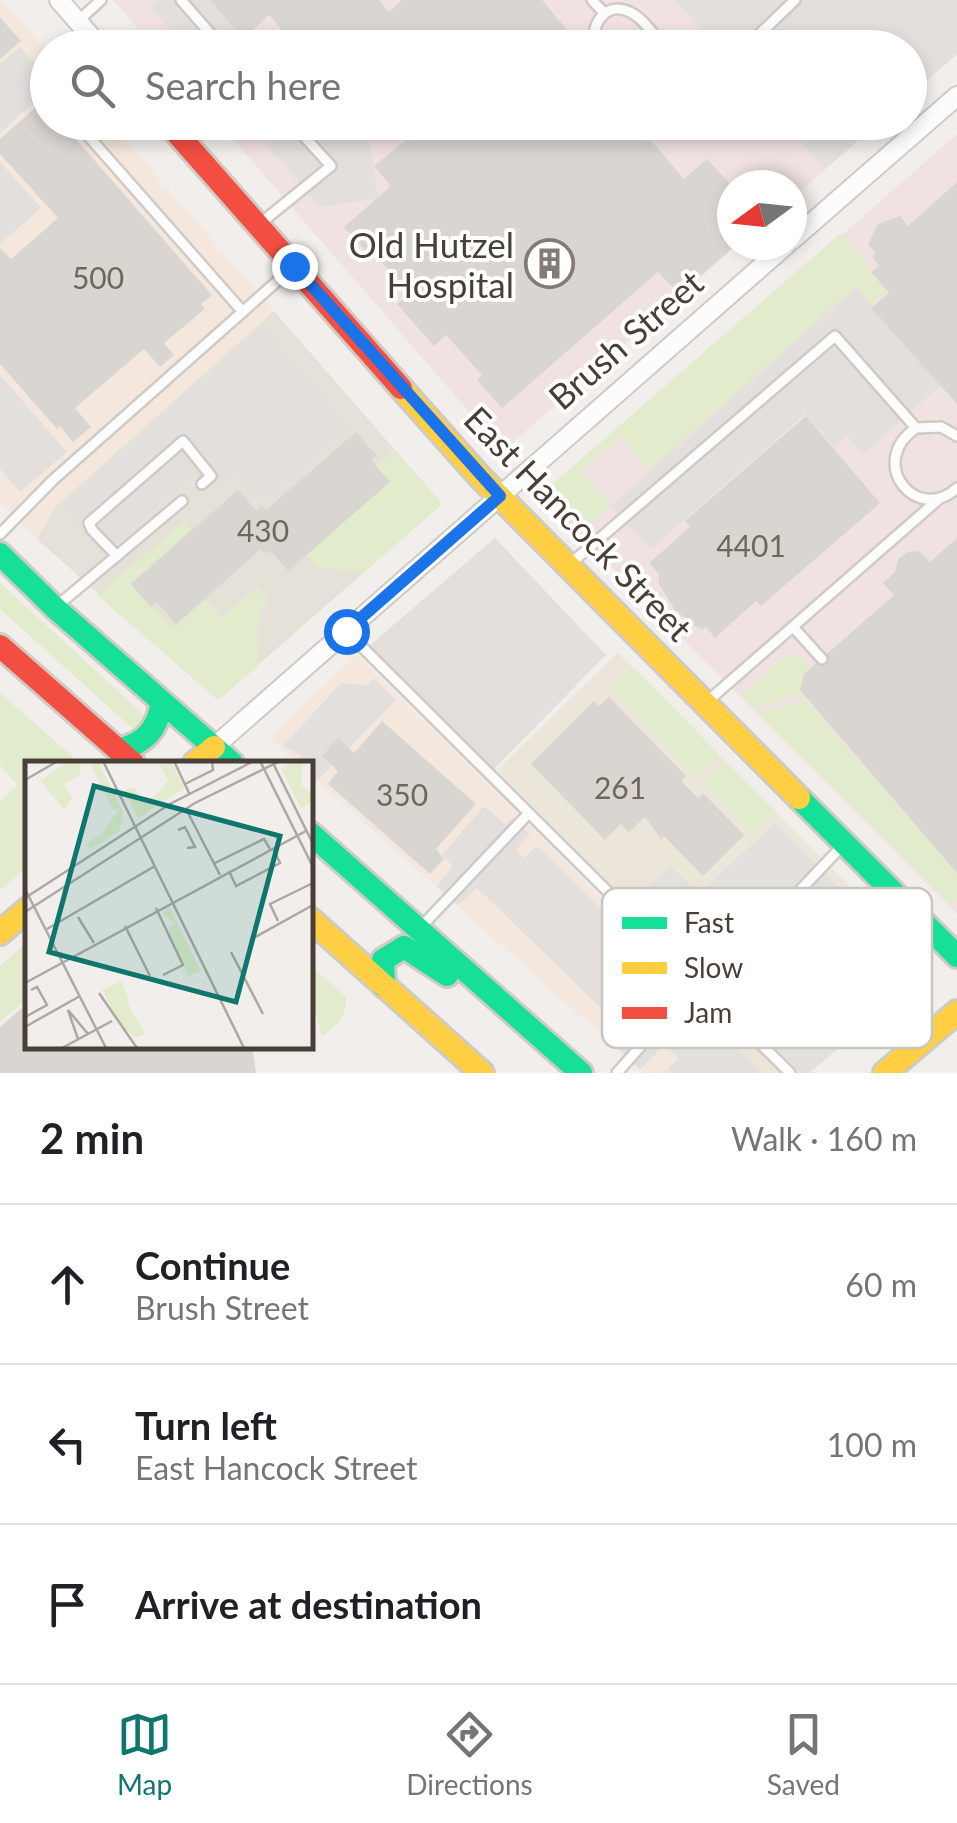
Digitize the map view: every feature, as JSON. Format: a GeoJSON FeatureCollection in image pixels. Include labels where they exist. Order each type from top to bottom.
{"type":"FeatureCollection","features":[{"type":"Feature","properties":{"kind":"street"},"geometry":{"type":"LineString","coordinates":[[59,0],[80,30]]}},
{"type":"Feature","properties":{"kind":"street"},"geometry":{"type":"LineString","coordinates":[[927,122],[957,96]]}},
{"type":"Feature","properties":{"kind":"street","name":"East Hancock Street"},"geometry":{"type":"LineString","coordinates":[[184,140],[500,496],[890,888]]}},
{"type":"Feature","properties":{"kind":"street"},"geometry":{"type":"LineString","coordinates":[[807,227],[907,140]]}},
{"type":"Feature","properties":{"kind":"street","name":"Brush Street"},"geometry":{"type":"LineString","coordinates":[[197,761],[769,260]]}},
{"type":"Feature","properties":{"kind":"street"},"geometry":{"type":"LineString","coordinates":[[0,554],[55,608],[230,761]]}},
{"type":"Feature","properties":{"kind":"street"},"geometry":{"type":"LineString","coordinates":[[0,646],[125,756],[154,734],[162,702]]}},
{"type":"Feature","properties":{"kind":"street"},"geometry":{"type":"LineString","coordinates":[[312,842],[580,1073]]}},
{"type":"Feature","properties":{"kind":"street"},"geometry":{"type":"LineString","coordinates":[[0,933],[25,912]]}},
{"type":"Feature","properties":{"kind":"street"},"geometry":{"type":"LineString","coordinates":[[312,922],[482,1073]]}},
{"type":"Feature","properties":{"kind":"street","name":"East Hancock Street"},"geometry":{"type":"LineString","coordinates":[[932,931],[957,956]]}},
{"type":"Feature","properties":{"kind":"street"},"geometry":{"type":"LineString","coordinates":[[384,986],[383,960],[404,947],[505,1009]]}},
{"type":"Feature","properties":{"kind":"street"},"geometry":{"type":"LineString","coordinates":[[932,1033],[957,1012]]}},
{"type":"Feature","properties":{"kind":"street"},"geometry":{"type":"LineString","coordinates":[[885,1073],[915,1048]]}},
{"type":"Feature","properties":{"kind":"lane"},"geometry":{"type":"LineString","coordinates":[[89,30],[102,0]]}},
{"type":"Feature","properties":{"kind":"lane"},"geometry":{"type":"LineString","coordinates":[[180,0],[208,30]]}},
{"type":"Feature","properties":{"kind":"lane"},"geometry":{"type":"LineString","coordinates":[[592,0],[604,14]]}},
{"type":"Feature","properties":{"kind":"lane"},"geometry":{"type":"LineString","coordinates":[[761,30],[795,0]]}},
{"type":"Feature","properties":{"kind":"lane"},"geometry":{"type":"LineString","coordinates":[[594,30],[604,14],[615,9],[631,12],[648,30]]}},
{"type":"Feature","properties":{"kind":"lane"},"geometry":{"type":"LineString","coordinates":[[92,140],[243,312]]}},
{"type":"Feature","properties":{"kind":"lane"},"geometry":{"type":"LineString","coordinates":[[258,225],[331,166],[307,140]]}},
{"type":"Feature","properties":{"kind":"lane"},"geometry":{"type":"LineString","coordinates":[[0,534],[53,480],[294,266]]}},
{"type":"Feature","properties":{"kind":"lane"},"geometry":{"type":"LineString","coordinates":[[568,565],[836,336],[916,428]]}},
{"type":"Feature","properties":{"kind":"lane"},"geometry":{"type":"LineString","coordinates":[[940,498],[917,497],[907,490],[895,471],[898,446],[916,428],[941,427],[957,436]]}},
{"type":"Feature","properties":{"kind":"lane"},"geometry":{"type":"LineString","coordinates":[[116,556],[89,522],[183,441],[212,476],[202,484]]}},
{"type":"Feature","properties":{"kind":"lane"},"geometry":{"type":"LineString","coordinates":[[706,703],[940,498],[957,488]]}},
{"type":"Feature","properties":{"kind":"lane"},"geometry":{"type":"LineString","coordinates":[[55,608],[182,501]]}},
{"type":"Feature","properties":{"kind":"lane"},"geometry":{"type":"LineString","coordinates":[[793,627],[822,659]]}},
{"type":"Feature","properties":{"kind":"lane"},"geometry":{"type":"LineString","coordinates":[[346,631],[603,888]]}},
{"type":"Feature","properties":{"kind":"lane"},"geometry":{"type":"LineString","coordinates":[[418,930],[528,814]]}},
{"type":"Feature","properties":{"kind":"lane"},"geometry":{"type":"LineString","coordinates":[[802,888],[845,843]]}},
{"type":"Feature","properties":{"kind":"lane"},"geometry":{"type":"LineString","coordinates":[[617,1073],[639,1048]]}},
{"type":"Feature","properties":{"kind":"lane"},"geometry":{"type":"LineString","coordinates":[[765,1048],[790,1073]]}},
{"type":"Feature","properties":{"kind":"shaded area"},"geometry":{"type":"Polygon","coordinates":[[[0,0],[30,33],[30,140],[125,140],[274,311],[54,508],[37,539],[0,502],[0,0]]]}},
{"type":"Feature","properties":{"kind":"shaded area"},"geometry":{"type":"Polygon","coordinates":[[[113,0],[957,0],[957,54],[927,80],[927,30],[139,30],[113,0]]]}},
{"type":"Feature","properties":{"kind":"shaded area"},"geometry":{"type":"Polygon","coordinates":[[[158,0],[214,0],[241,30],[171,30],[152,8],[158,0]]]}},
{"type":"Feature","properties":{"kind":"shaded area"},"geometry":{"type":"Polygon","coordinates":[[[675,0],[957,0],[957,54],[927,80],[927,30],[702,30],[675,0]]]}},
{"type":"Feature","properties":{"kind":"shaded area"},"geometry":{"type":"Polygon","coordinates":[[[20,47],[30,58],[30,106],[0,133],[0,64],[20,47]]]}},
{"type":"Feature","properties":{"kind":"shaded area"},"geometry":{"type":"Polygon","coordinates":[[[957,134],[957,914],[932,888],[542,498],[957,134]]]}},
{"type":"Feature","properties":{"kind":"shaded area","name":"Old Hutzel Hospital"},"geometry":{"type":"Polygon","coordinates":[[[234,140],[859,140],[807,185],[807,170],[717,170],[717,260],[721,260],[503,451],[234,140]]]}},
{"type":"Feature","properties":{"kind":"shaded area"},"geometry":{"type":"Polygon","coordinates":[[[263,140],[371,140],[378,198],[320,207],[263,140]]]}},
{"type":"Feature","properties":{"kind":"shaded area"},"geometry":{"type":"Polygon","coordinates":[[[799,140],[858,140],[825,169],[799,140]]]}},
{"type":"Feature","properties":{"kind":"shaded area"},"geometry":{"type":"Polygon","coordinates":[[[0,162],[41,208],[0,244],[0,162]]]}},
{"type":"Feature","properties":{"kind":"shaded area"},"geometry":{"type":"Polygon","coordinates":[[[856,287],[942,384],[863,454],[847,436],[835,447],[805,414],[651,549],[611,506],[856,287]]]}},
{"type":"Feature","properties":{"kind":"shaded area"},"geometry":{"type":"Polygon","coordinates":[[[274,311],[442,504],[218,700],[37,539],[54,508],[274,311]]]}},
{"type":"Feature","properties":{"kind":"shaded area"},"geometry":{"type":"Polygon","coordinates":[[[263,326],[349,429],[263,503],[239,477],[230,477],[212,494],[194,474],[101,554],[63,506],[263,326]]]}},
{"type":"Feature","properties":{"kind":"shaded area"},"geometry":{"type":"Polygon","coordinates":[[[0,375],[67,452],[20,492],[0,469],[0,375]]]}},
{"type":"Feature","properties":{"kind":"shaded area"},"geometry":{"type":"Polygon","coordinates":[[[495,538],[606,655],[492,771],[369,646],[495,538]]]}},
{"type":"Feature","properties":{"kind":"shaded area"},"geometry":{"type":"Polygon","coordinates":[[[618,653],[852,888],[614,888],[497,770],[618,653]]]}},
{"type":"Feature","properties":{"kind":"shaded area"},"geometry":{"type":"Polygon","coordinates":[[[357,655],[602,898],[602,1035],[312,776],[312,761],[296,761],[269,737],[357,655]]]}},
{"type":"Feature","properties":{"kind":"shaded area"},"geometry":{"type":"Polygon","coordinates":[[[374,678],[396,700],[315,783],[312,761],[299,761],[303,756],[283,746],[341,683],[368,685],[374,678]]]}},
{"type":"Feature","properties":{"kind":"shaded area"},"geometry":{"type":"Polygon","coordinates":[[[484,806],[505,824],[513,817],[530,834],[516,850],[524,858],[537,846],[602,910],[602,1009],[477,888],[458,905],[437,886],[453,866],[442,855],[484,806]]]}},
{"type":"Feature","properties":{"kind":"shaded area"},"geometry":{"type":"Polygon","coordinates":[[[775,823],[839,888],[705,888],[775,823]]]}},
{"type":"Feature","properties":{"kind":"shaded area"},"geometry":{"type":"Polygon","coordinates":[[[670,866],[693,888],[647,888],[670,866]]]}},
{"type":"Feature","properties":{"kind":"shaded area"},"geometry":{"type":"Polygon","coordinates":[[[616,1048],[689,1048],[662,1073],[644,1073],[616,1048]]]}},
{"type":"Feature","properties":{"kind":"shaded area"},"geometry":{"type":"Polygon","coordinates":[[[618,1048],[661,1048],[640,1070],[618,1048]]]}},
{"type":"Feature","properties":{"kind":"shaded area"},"geometry":{"type":"Polygon","coordinates":[[[667,1048],[738,1048],[762,1073],[672,1073],[669,1069],[679,1059],[667,1048]]]}},
{"type":"Feature","properties":{"kind":"shaded area"},"geometry":{"type":"Polygon","coordinates":[[[689,1048],[839,1048],[810,1073],[662,1073],[689,1048]]]}},
{"type":"Feature","properties":{"kind":"shaded area"},"geometry":{"type":"Polygon","coordinates":[[[775,1048],[837,1048],[809,1073],[801,1073],[775,1048]]]}},
{"type":"Feature","properties":{"kind":"green space"},"geometry":{"type":"Polygon","coordinates":[[[841,233],[887,292],[872,305],[855,287],[650,470],[620,436],[581,470],[611,505],[592,524],[576,532],[541,494],[841,233]]]}},
{"type":"Feature","properties":{"kind":"green space"},"geometry":{"type":"Polygon","coordinates":[[[394,449],[442,504],[363,573],[321,568],[306,555],[389,482],[376,466],[394,449]]]}},
{"type":"Feature","properties":{"kind":"green space"},"geometry":{"type":"Polygon","coordinates":[[[185,521],[191,529],[129,584],[174,628],[206,599],[222,617],[258,586],[267,599],[257,627],[258,666],[218,700],[97,595],[185,521]]]}},
{"type":"Feature","properties":{"kind":"green space"},"geometry":{"type":"Polygon","coordinates":[[[0,583],[143,714],[139,728],[131,727],[0,609],[0,583]]]}},
{"type":"Feature","properties":{"kind":"green space"},"geometry":{"type":"Polygon","coordinates":[[[793,655],[805,660],[809,670],[803,677],[804,694],[755,708],[742,695],[781,660],[793,655]]]}},
{"type":"Feature","properties":{"kind":"green space"},"geometry":{"type":"Polygon","coordinates":[[[634,668],[717,752],[718,757],[696,778],[611,690],[634,668]]]}},
{"type":"Feature","properties":{"kind":"green space"},"geometry":{"type":"Polygon","coordinates":[[[0,693],[78,761],[25,761],[25,869],[0,890],[0,801],[18,785],[0,766],[0,693]]]}},
{"type":"Feature","properties":{"kind":"green space"},"geometry":{"type":"Polygon","coordinates":[[[806,700],[957,873],[957,899],[950,904],[758,714],[806,700]]]}},
{"type":"Feature","properties":{"kind":"green space"},"geometry":{"type":"Polygon","coordinates":[[[726,762],[776,811],[753,834],[703,783],[726,762]]]}},
{"type":"Feature","properties":{"kind":"green space"},"geometry":{"type":"Polygon","coordinates":[[[25,944],[25,1001],[0,1022],[0,966],[25,944]]]}},
{"type":"Feature","properties":{"kind":"green space"},"geometry":{"type":"Polygon","coordinates":[[[312,967],[346,997],[340,1020],[322,1036],[317,1016],[312,1017],[312,967]]]}},
{"type":"Feature","properties":{"kind":"building"},"geometry":{"type":"Polygon","coordinates":[[[210,0],[379,0],[389,12],[402,0],[542,0],[567,30],[282,30],[269,15],[253,30],[235,30],[210,0]]]}},
{"type":"Feature","properties":{"kind":"building"},"geometry":{"type":"Polygon","coordinates":[[[0,17],[21,41],[0,59],[0,17]]]}},
{"type":"Feature","properties":{"kind":"building"},"geometry":{"type":"Polygon","coordinates":[[[30,112],[30,140],[77,140],[212,295],[201,304],[205,309],[164,343],[174,355],[160,367],[144,349],[75,408],[91,427],[73,442],[0,364],[0,248],[11,259],[58,218],[0,154],[0,139],[30,112]]]}},
{"type":"Feature","properties":{"kind":"building","name":"Old Hutzel Hospital"},"geometry":{"type":"Polygon","coordinates":[[[406,140],[650,140],[684,179],[707,159],[717,170],[719,260],[679,294],[658,272],[502,408],[477,380],[482,375],[446,335],[434,346],[397,304],[410,294],[344,227],[391,186],[374,166],[406,140]]]}},
{"type":"Feature","properties":{"kind":"building"},"geometry":{"type":"Polygon","coordinates":[[[957,182],[957,404],[871,308],[889,293],[871,272],[879,266],[868,244],[878,224],[900,216],[908,226],[957,182]]]}},
{"type":"Feature","properties":{"kind":"building"},"geometry":{"type":"Polygon","coordinates":[[[806,416],[880,503],[761,606],[756,601],[715,638],[706,627],[703,630],[695,626],[675,610],[659,584],[659,574],[649,563],[690,527],[685,521],[806,416]]]}},
{"type":"Feature","properties":{"kind":"building"},"geometry":{"type":"Polygon","coordinates":[[[356,432],[377,456],[371,460],[390,482],[288,571],[270,550],[266,554],[261,549],[176,624],[157,602],[151,607],[131,584],[238,490],[256,510],[262,505],[266,510],[356,432]]]}},
{"type":"Feature","properties":{"kind":"building"},"geometry":{"type":"Polygon","coordinates":[[[957,538],[957,873],[800,690],[804,674],[894,595],[883,583],[895,572],[898,559],[919,551],[930,562],[957,538]]]}},
{"type":"Feature","properties":{"kind":"building"},"geometry":{"type":"Polygon","coordinates":[[[609,697],[686,776],[681,781],[698,798],[703,793],[744,835],[703,876],[664,836],[661,839],[645,817],[629,832],[621,824],[605,840],[531,764],[594,701],[599,706],[609,697]]]}},
{"type":"Feature","properties":{"kind":"building"},"geometry":{"type":"Polygon","coordinates":[[[382,721],[476,804],[436,849],[444,859],[430,874],[328,784],[338,771],[322,756],[338,738],[354,753],[382,721]]]}},
{"type":"Feature","properties":{"kind":"building"},"geometry":{"type":"Polygon","coordinates":[[[25,1006],[25,1048],[252,1048],[256,1073],[0,1073],[0,1027],[25,1006]]]}},
{"type":"Feature","properties":{"kind":"traffic: fast"},"geometry":{"type":"LineString","coordinates":[[0,554],[55,608],[230,761]]}},
{"type":"Feature","properties":{"kind":"traffic: fast"},"geometry":{"type":"LineString","coordinates":[[118,750],[149,734],[162,702]]}},
{"type":"Feature","properties":{"kind":"traffic: fast"},"geometry":{"type":"LineString","coordinates":[[799,798],[889,888]]}},
{"type":"Feature","properties":{"kind":"traffic: fast"},"geometry":{"type":"LineString","coordinates":[[312,835],[581,1073]]}},
{"type":"Feature","properties":{"kind":"traffic: fast"},"geometry":{"type":"LineString","coordinates":[[932,931],[957,956]]}},
{"type":"Feature","properties":{"kind":"traffic: fast"},"geometry":{"type":"LineString","coordinates":[[384,986],[383,960],[404,947],[447,975]]}},
{"type":"Feature","properties":{"kind":"traffic: slow"},"geometry":{"type":"LineString","coordinates":[[401,388],[480,477],[799,798]]}},
{"type":"Feature","properties":{"kind":"traffic: slow"},"geometry":{"type":"LineString","coordinates":[[197,761],[214,747]]}},
{"type":"Feature","properties":{"kind":"traffic: slow"},"geometry":{"type":"LineString","coordinates":[[0,933],[25,912]]}},
{"type":"Feature","properties":{"kind":"traffic: slow"},"geometry":{"type":"LineString","coordinates":[[312,921],[482,1073]]}},
{"type":"Feature","properties":{"kind":"traffic: slow"},"geometry":{"type":"LineString","coordinates":[[932,1033],[957,1012]]}},
{"type":"Feature","properties":{"kind":"traffic: slow"},"geometry":{"type":"LineString","coordinates":[[885,1073],[915,1048]]}},
{"type":"Feature","properties":{"kind":"traffic: jam"},"geometry":{"type":"LineString","coordinates":[[183,140],[401,388]]}},
{"type":"Feature","properties":{"kind":"traffic: jam"},"geometry":{"type":"LineString","coordinates":[[0,646],[131,761]]}},
{"type":"Feature","properties":{"kind":"place","name":"Old Hutzel Hospital"},"geometry":{"type":"Point","coordinates":[549,264]}},
{"type":"Feature","properties":{"kind":"route"},"geometry":{"type":"LineString","coordinates":[[294,266],[500,496],[346,631]]}}]}
